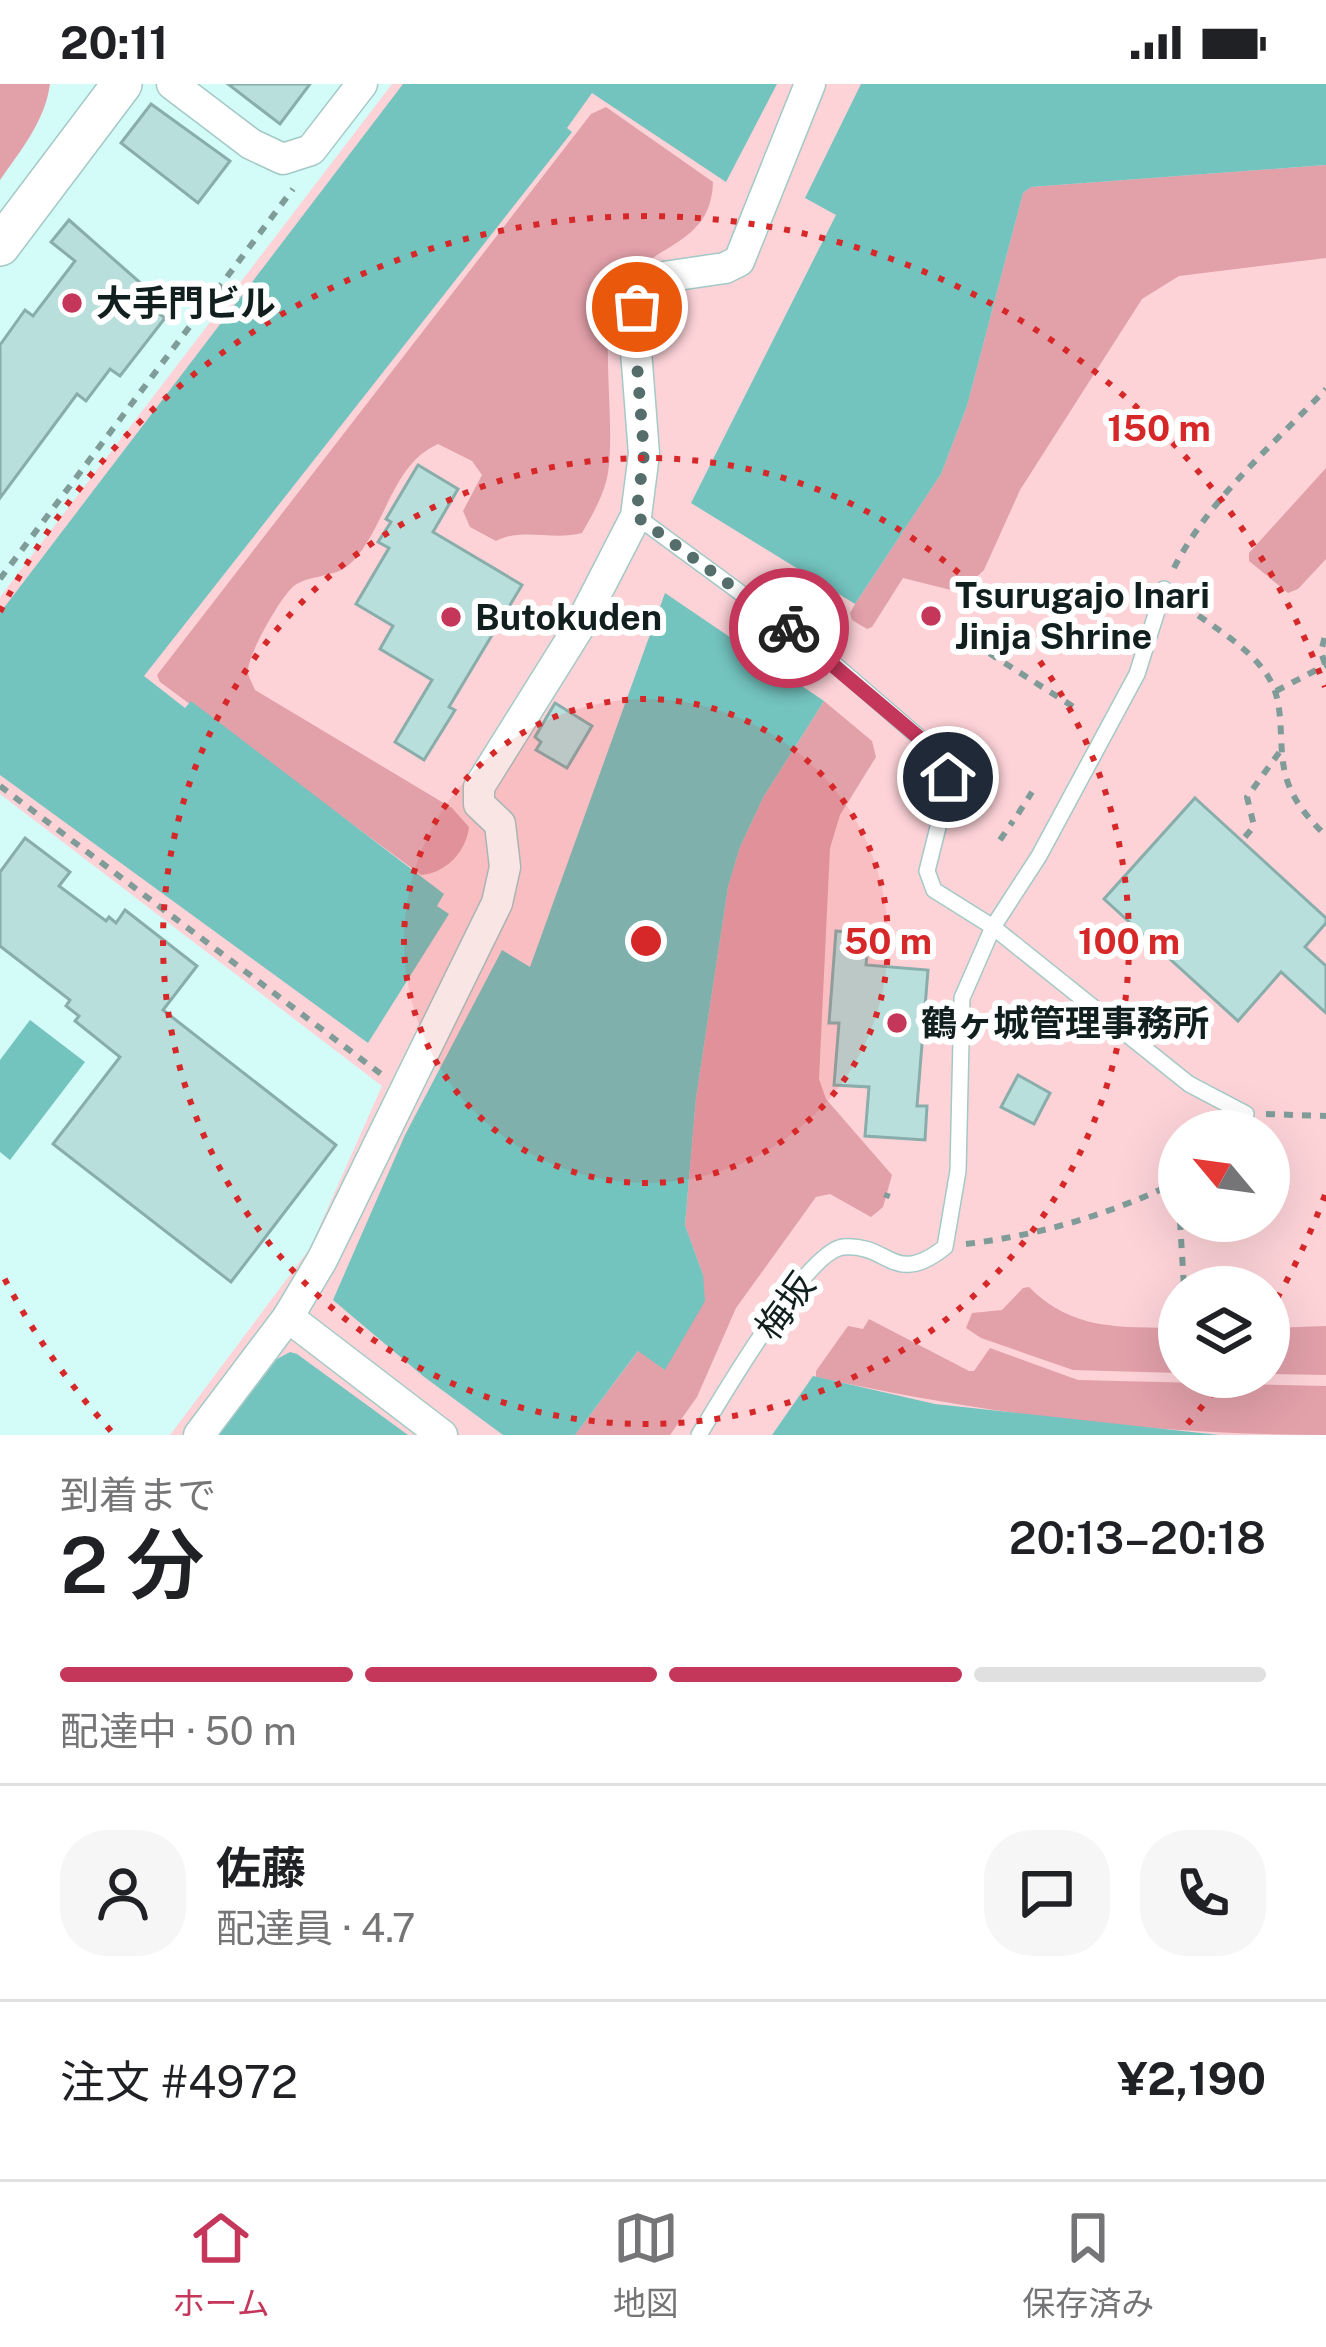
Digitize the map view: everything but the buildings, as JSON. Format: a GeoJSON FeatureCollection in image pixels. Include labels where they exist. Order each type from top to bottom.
{"type":"FeatureCollection","features":[{"type":"Feature","properties":{"kind":"street"},"geometry":{"type":"LineString","coordinates":[[0,246],[122,84]]}},
{"type":"Feature","properties":{"kind":"street"},"geometry":{"type":"LineString","coordinates":[[172,84],[272,156],[292,158],[310,150],[362,84]]}},
{"type":"Feature","properties":{"kind":"street"},"geometry":{"type":"LineString","coordinates":[[200,1435],[288,1317],[322,1260],[502,885],[506,867],[500,824],[479,804],[479,787],[579,627],[636,516],[644,454],[634,325],[637,307],[657,278],[725,268],[739,261],[810,84]]}},
{"type":"Feature","properties":{"kind":"street"},"geometry":{"type":"LineString","coordinates":[[288,1317],[442,1435]]}},
{"type":"Feature","properties":{"kind":"lane"},"geometry":{"type":"LineString","coordinates":[[636,516],[818,650],[943,758],[948,777],[928,871],[934,890],[994,927],[1190,1084],[1239,1110]]}},
{"type":"Feature","properties":{"kind":"lane"},"geometry":{"type":"LineString","coordinates":[[945,1247],[958,1171],[962,998],[994,927],[1039,856],[1137,674],[1164,590]]}},
{"type":"Feature","properties":{"kind":"lane","name":"梅坂"},"geometry":{"type":"LineString","coordinates":[[699,1435],[795,1286],[820,1258],[838,1247],[854,1248],[910,1267],[945,1247]]}},
{"type":"Feature","properties":{"kind":"path"},"geometry":{"type":"LineString","coordinates":[[0,579],[296,184],[310,150]]}},
{"type":"Feature","properties":{"kind":"path"},"geometry":{"type":"LineString","coordinates":[[1326,388],[1210,513],[1187,542],[1164,590],[1265,671],[1281,717],[1281,750],[1295,800],[1326,836]]}},
{"type":"Feature","properties":{"kind":"path"},"geometry":{"type":"LineString","coordinates":[[1275,692],[1326,664],[1321,652],[1326,632]]}},
{"type":"Feature","properties":{"kind":"path"},"geometry":{"type":"LineString","coordinates":[[959,634],[1081,711]]}},
{"type":"Feature","properties":{"kind":"path"},"geometry":{"type":"LineString","coordinates":[[1245,837],[1254,826],[1246,797],[1281,750]]}},
{"type":"Feature","properties":{"kind":"path"},"geometry":{"type":"LineString","coordinates":[[0,786],[403,1090]]}},
{"type":"Feature","properties":{"kind":"path"},"geometry":{"type":"LineString","coordinates":[[1000,840],[1032,793]]}},
{"type":"Feature","properties":{"kind":"path"},"geometry":{"type":"LineString","coordinates":[[1290,1115],[1326,1116]]}},
{"type":"Feature","properties":{"kind":"path"},"geometry":{"type":"LineString","coordinates":[[945,1247],[1022,1237],[1127,1206],[1158,1191]]}},
{"type":"Feature","properties":{"kind":"shaded area"},"geometry":{"type":"Polygon","coordinates":[[[0,84],[50,84],[38,123],[0,180],[0,84]]]}},
{"type":"Feature","properties":{"kind":"shaded area"},"geometry":{"type":"Polygon","coordinates":[[[392,84],[1326,84],[1326,1435],[170,1435],[310,1248],[382,1086],[0,794],[0,597],[392,84]]]}},
{"type":"Feature","properties":{"kind":"shaded area"},"geometry":{"type":"Polygon","coordinates":[[[606,107],[713,182],[700,223],[637,269],[611,304],[608,470],[582,533],[517,535],[496,541],[470,527],[463,511],[482,475],[472,461],[438,444],[410,466],[353,561],[289,591],[249,665],[255,690],[452,808],[469,827],[453,860],[421,875],[160,682],[157,675],[591,114],[606,107]]]}},
{"type":"Feature","properties":{"kind":"shaded area"},"geometry":{"type":"Polygon","coordinates":[[[1326,165],[1326,258],[1179,276],[1142,299],[1020,490],[984,570],[955,591],[903,578],[872,627],[852,620],[855,604],[941,474],[967,406],[1023,193],[1031,187],[1326,165]]]}},
{"type":"Feature","properties":{"kind":"shaded area"},"geometry":{"type":"Polygon","coordinates":[[[1326,468],[1326,559],[1298,589],[1288,593],[1249,561],[1249,553],[1326,468]]]}},
{"type":"Feature","properties":{"kind":"shaded area"},"geometry":{"type":"Polygon","coordinates":[[[824,701],[872,741],[876,757],[840,815],[830,848],[819,1079],[826,1099],[892,1175],[883,1207],[871,1217],[830,1194],[816,1197],[736,1308],[697,1397],[670,1435],[575,1435],[639,1350],[664,1369],[703,1275],[685,1225],[696,1098],[728,887],[764,796],[824,701]]]}},
{"type":"Feature","properties":{"kind":"shaded area"},"geometry":{"type":"Polygon","coordinates":[[[1029,1287],[1062,1312],[1080,1319],[1158,1327],[1158,1372],[1073,1370],[981,1338],[966,1328],[972,1313],[1002,1310],[1029,1287]]]}},
{"type":"Feature","properties":{"kind":"shaded area"},"geometry":{"type":"Polygon","coordinates":[[[869,1319],[969,1371],[974,1371],[990,1348],[1078,1380],[1158,1382],[1158,1398],[1290,1398],[1290,1385],[1326,1386],[1326,1435],[1070,1420],[942,1402],[816,1377],[848,1326],[863,1329],[869,1319]]]}},
{"type":"Feature","properties":{"kind":"shaded area"},"geometry":{"type":"Polygon","coordinates":[[[1326,1326],[1326,1375],[1290,1374],[1290,1327],[1326,1326]]]}},
{"type":"Feature","properties":{"kind":"water"},"geometry":{"type":"Polygon","coordinates":[[[403,84],[777,84],[726,182],[592,93],[567,128],[572,132],[144,676],[185,708],[191,701],[444,894],[437,906],[449,914],[368,1043],[0,775],[0,613],[403,84]]]}},
{"type":"Feature","properties":{"kind":"water"},"geometry":{"type":"Polygon","coordinates":[[[861,84],[1326,84],[1326,165],[1031,187],[1023,193],[967,406],[941,474],[855,604],[691,503],[836,215],[805,198],[861,84]]]}},
{"type":"Feature","properties":{"kind":"water"},"geometry":{"type":"Polygon","coordinates":[[[665,593],[824,701],[764,796],[728,887],[696,1098],[685,1225],[703,1275],[705,1301],[665,1370],[638,1351],[575,1435],[503,1435],[333,1300],[405,1135],[502,950],[530,967],[665,593]]]}},
{"type":"Feature","properties":{"kind":"water"},"geometry":{"type":"Polygon","coordinates":[[[30,1020],[85,1062],[10,1160],[0,1152],[0,1060],[30,1020]]]}},
{"type":"Feature","properties":{"kind":"water"},"geometry":{"type":"Polygon","coordinates":[[[290,1352],[408,1435],[219,1435],[277,1359],[290,1352]]]}},
{"type":"Feature","properties":{"kind":"water"},"geometry":{"type":"Polygon","coordinates":[[[813,1376],[935,1404],[1219,1435],[772,1435],[813,1376]]]}},
{"type":"Feature","properties":{"kind":"way so far"},"geometry":{"type":"LineString","coordinates":[[637,307],[634,325],[644,454],[636,516],[789,628]]}},
{"type":"Feature","properties":{"kind":"place","name":"大手門ビル"},"geometry":{"type":"Point","coordinates":[72,303]}},
{"type":"Feature","properties":{"kind":"place","name":"Tsurugajo Inari Jinja Shrine"},"geometry":{"type":"Point","coordinates":[931,616]}},
{"type":"Feature","properties":{"kind":"place","name":"Butokuden"},"geometry":{"type":"Point","coordinates":[451,617]}},
{"type":"Feature","properties":{"kind":"place","name":"鶴ヶ城管理事務所"},"geometry":{"type":"Point","coordinates":[897,1023]}},
{"type":"Feature","properties":{"kind":"route"},"geometry":{"type":"LineString","coordinates":[[789,628],[943,758],[948,777]]}}]}
